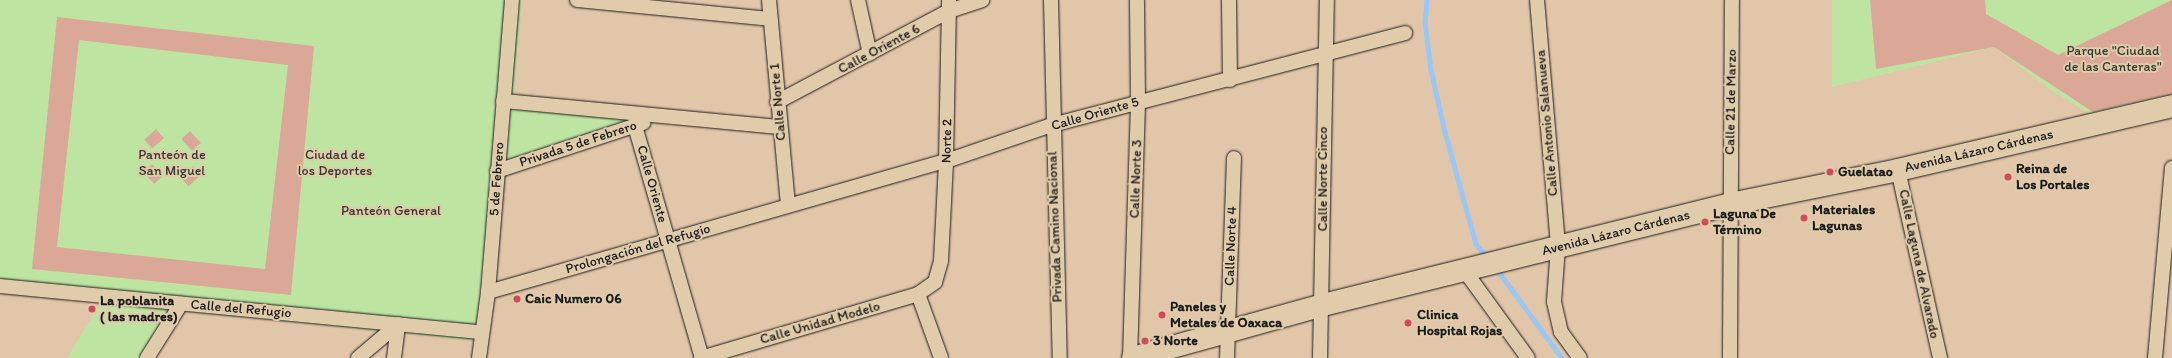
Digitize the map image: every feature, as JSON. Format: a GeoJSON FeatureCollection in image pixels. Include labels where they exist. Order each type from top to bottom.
{"type":"FeatureCollection","features":[{"type":"Feature","properties":{"kind":"main road","name":"Avenida Lázaro Cárdenas"},"geometry":{"type":"LineString","coordinates":[[1132,358],[1323,305],[1730,204],[1898,170],[2172,106]]}},
{"type":"Feature","properties":{"kind":"street","name":"5 de Febrero"},"geometry":{"type":"LineString","coordinates":[[479,358],[488,292],[502,101],[512,0]]}},
{"type":"Feature","properties":{"kind":"street"},"geometry":{"type":"LineString","coordinates":[[577,0],[770,19]]}},
{"type":"Feature","properties":{"kind":"street","name":"Calle Norte 1"},"geometry":{"type":"LineString","coordinates":[[769,0],[777,102],[788,204]]}},
{"type":"Feature","properties":{"kind":"street"},"geometry":{"type":"LineString","coordinates":[[858,0],[870,54]]}},
{"type":"Feature","properties":{"kind":"street","name":"Calle Oriente 6"},"geometry":{"type":"LineString","coordinates":[[777,102],[870,54],[949,6],[982,0]]}},
{"type":"Feature","properties":{"kind":"street","name":"Privada Camino Nacional"},"geometry":{"type":"LineString","coordinates":[[1051,0],[1052,125],[1060,358]]}},
{"type":"Feature","properties":{"kind":"street","name":"Calle Norte 3"},"geometry":{"type":"LineString","coordinates":[[1132,358],[1138,101],[1137,0]]}},
{"type":"Feature","properties":{"kind":"street"},"geometry":{"type":"LineString","coordinates":[[1229,0],[1230,80]]}},
{"type":"Feature","properties":{"kind":"street","name":"Calle Norte Cinco"},"geometry":{"type":"LineString","coordinates":[[1320,358],[1323,305],[1323,53],[1327,0]]}},
{"type":"Feature","properties":{"kind":"street","name":"Calle Antonio Salanueva"},"geometry":{"type":"LineString","coordinates":[[1537,0],[1558,247],[1554,302],[1561,332],[1580,358]]}},
{"type":"Feature","properties":{"kind":"street","name":"Calle 21 de Marzo"},"geometry":{"type":"LineString","coordinates":[[1730,358],[1732,0]]}},
{"type":"Feature","properties":{"kind":"street","name":"Norte 2"},"geometry":{"type":"LineString","coordinates":[[936,282],[941,261],[946,161],[949,6]]}},
{"type":"Feature","properties":{"kind":"street","name":"Calle Oriente 5"},"geometry":{"type":"LineString","coordinates":[[788,204],[946,161],[1052,125],[1138,101],[1230,80],[1323,53],[1405,33]]}},
{"type":"Feature","properties":{"kind":"street"},"geometry":{"type":"LineString","coordinates":[[502,101],[780,127]]}},
{"type":"Feature","properties":{"kind":"street","name":"Privada 5 de Febrero"},"geometry":{"type":"LineString","coordinates":[[497,171],[635,126],[658,116]]}},
{"type":"Feature","properties":{"kind":"street","name":"Calle Oriente"},"geometry":{"type":"LineString","coordinates":[[635,126],[702,358]]}},
{"type":"Feature","properties":{"kind":"street","name":"Calle Norte 4"},"geometry":{"type":"LineString","coordinates":[[1227,358],[1234,158]]}},
{"type":"Feature","properties":{"kind":"street"},"geometry":{"type":"LineString","coordinates":[[2155,358],[2172,168]]}},
{"type":"Feature","properties":{"kind":"street","name":"Calle Laguna de Alvarado"},"geometry":{"type":"LineString","coordinates":[[1898,170],[1940,358]]}},
{"type":"Feature","properties":{"kind":"street","name":"Prolongación del Refugio"},"geometry":{"type":"LineString","coordinates":[[488,292],[668,242],[788,204]]}},
{"type":"Feature","properties":{"kind":"street"},"geometry":{"type":"LineString","coordinates":[[1484,266],[1528,358]]}},
{"type":"Feature","properties":{"kind":"street","name":"Calle Unidad Modelo"},"geometry":{"type":"LineString","coordinates":[[702,358],[918,294],[936,282]]}},
{"type":"Feature","properties":{"kind":"street","name":"Calle del Refugio"},"geometry":{"type":"LineString","coordinates":[[0,286],[482,332]]}},
{"type":"Feature","properties":{"kind":"street"},"geometry":{"type":"LineString","coordinates":[[918,294],[940,358]]}},
{"type":"Feature","properties":{"kind":"street"},"geometry":{"type":"LineString","coordinates":[[147,358],[181,304]]}},
{"type":"Feature","properties":{"kind":"street"},"geometry":{"type":"LineString","coordinates":[[358,358],[370,352],[398,324]]}},
{"type":"Feature","properties":{"kind":"street"},"geometry":{"type":"LineString","coordinates":[[394,358],[398,324]]}},
{"type":"Feature","properties":{"kind":"green space","name":"Ciudad de los Deportes"},"geometry":{"type":"Polygon","coordinates":[[[0,0],[522,0],[514,94],[665,120],[501,177],[486,342],[182,311],[152,358],[67,358],[101,303],[0,293],[0,0]]]}},
{"type":"Feature","properties":{"kind":"green space","name":"Parque \"Ciudad de las Canteras\""},"geometry":{"type":"Polygon","coordinates":[[[1832,0],[2172,0],[2172,106],[2103,122],[2051,90],[1994,47],[1832,87],[1832,0]]]}},
{"type":"Feature","properties":{"kind":"building","name":"Parque \"Ciudad de las Canteras\""},"geometry":{"type":"Polygon","coordinates":[[[1870,0],[1985,0],[1986,14],[2058,55],[2172,0],[2172,94],[2093,112],[1994,47],[1876,69],[1870,0]]]}},
{"type":"Feature","properties":{"kind":"building"},"geometry":{"type":"Polygon","coordinates":[[[57,17],[314,46],[291,295],[32,269],[57,17]],[[79,40],[57,247],[265,269],[288,65],[79,40]]]}},
{"type":"Feature","properties":{"kind":"building"},"geometry":{"type":"Polygon","coordinates":[[[156,129],[164,138],[152,149],[144,140],[156,129]]]}},
{"type":"Feature","properties":{"kind":"building"},"geometry":{"type":"Polygon","coordinates":[[[190,131],[201,143],[192,151],[181,139],[190,131]]]}},
{"type":"Feature","properties":{"kind":"building"},"geometry":{"type":"Polygon","coordinates":[[[152,164],[163,176],[154,184],[143,172],[152,164]]]}},
{"type":"Feature","properties":{"kind":"building"},"geometry":{"type":"Polygon","coordinates":[[[193,166],[201,175],[188,186],[180,177],[193,166]]]}},
{"type":"Feature","properties":{"kind":"waterway"},"geometry":{"type":"LineString","coordinates":[[1427,0],[1425,22],[1431,70],[1445,132],[1476,244],[1488,258]]}},
{"type":"Feature","properties":{"kind":"waterway"},"geometry":{"type":"LineString","coordinates":[[1496,268],[1562,358]]}},
{"type":"Feature","properties":{"kind":"place","name":"Guelatao"},"geometry":{"type":"Point","coordinates":[1830,172]}},
{"type":"Feature","properties":{"kind":"place","name":"Reina de Los Portales"},"geometry":{"type":"Point","coordinates":[2008,177]}},
{"type":"Feature","properties":{"kind":"place","name":"Materiales Lagunas"},"geometry":{"type":"Point","coordinates":[1804,218]}},
{"type":"Feature","properties":{"kind":"place","name":"Laguna De Término"},"geometry":{"type":"Point","coordinates":[1705,222]}},
{"type":"Feature","properties":{"kind":"place","name":"Caic Numero 06"},"geometry":{"type":"Point","coordinates":[517,299]}},
{"type":"Feature","properties":{"kind":"place","name":"La poblanita ( las madres)"},"geometry":{"type":"Point","coordinates":[92,309]}},
{"type":"Feature","properties":{"kind":"place","name":"Paneles y Metales de Oaxaca"},"geometry":{"type":"Point","coordinates":[1162,315]}},
{"type":"Feature","properties":{"kind":"place","name":"Clinica Hospital Rojas"},"geometry":{"type":"Point","coordinates":[1408,323]}},
{"type":"Feature","properties":{"kind":"place","name":"3 Norte"},"geometry":{"type":"Point","coordinates":[1145,341]}},
{"type":"Feature","properties":{"kind":"park label","name":"Panteón de San Miguel"},"geometry":{"type":"Point","coordinates":[172,164]}},
{"type":"Feature","properties":{"kind":"park label","name":"Panteón General"},"geometry":{"type":"Point","coordinates":[391,211]}}]}
